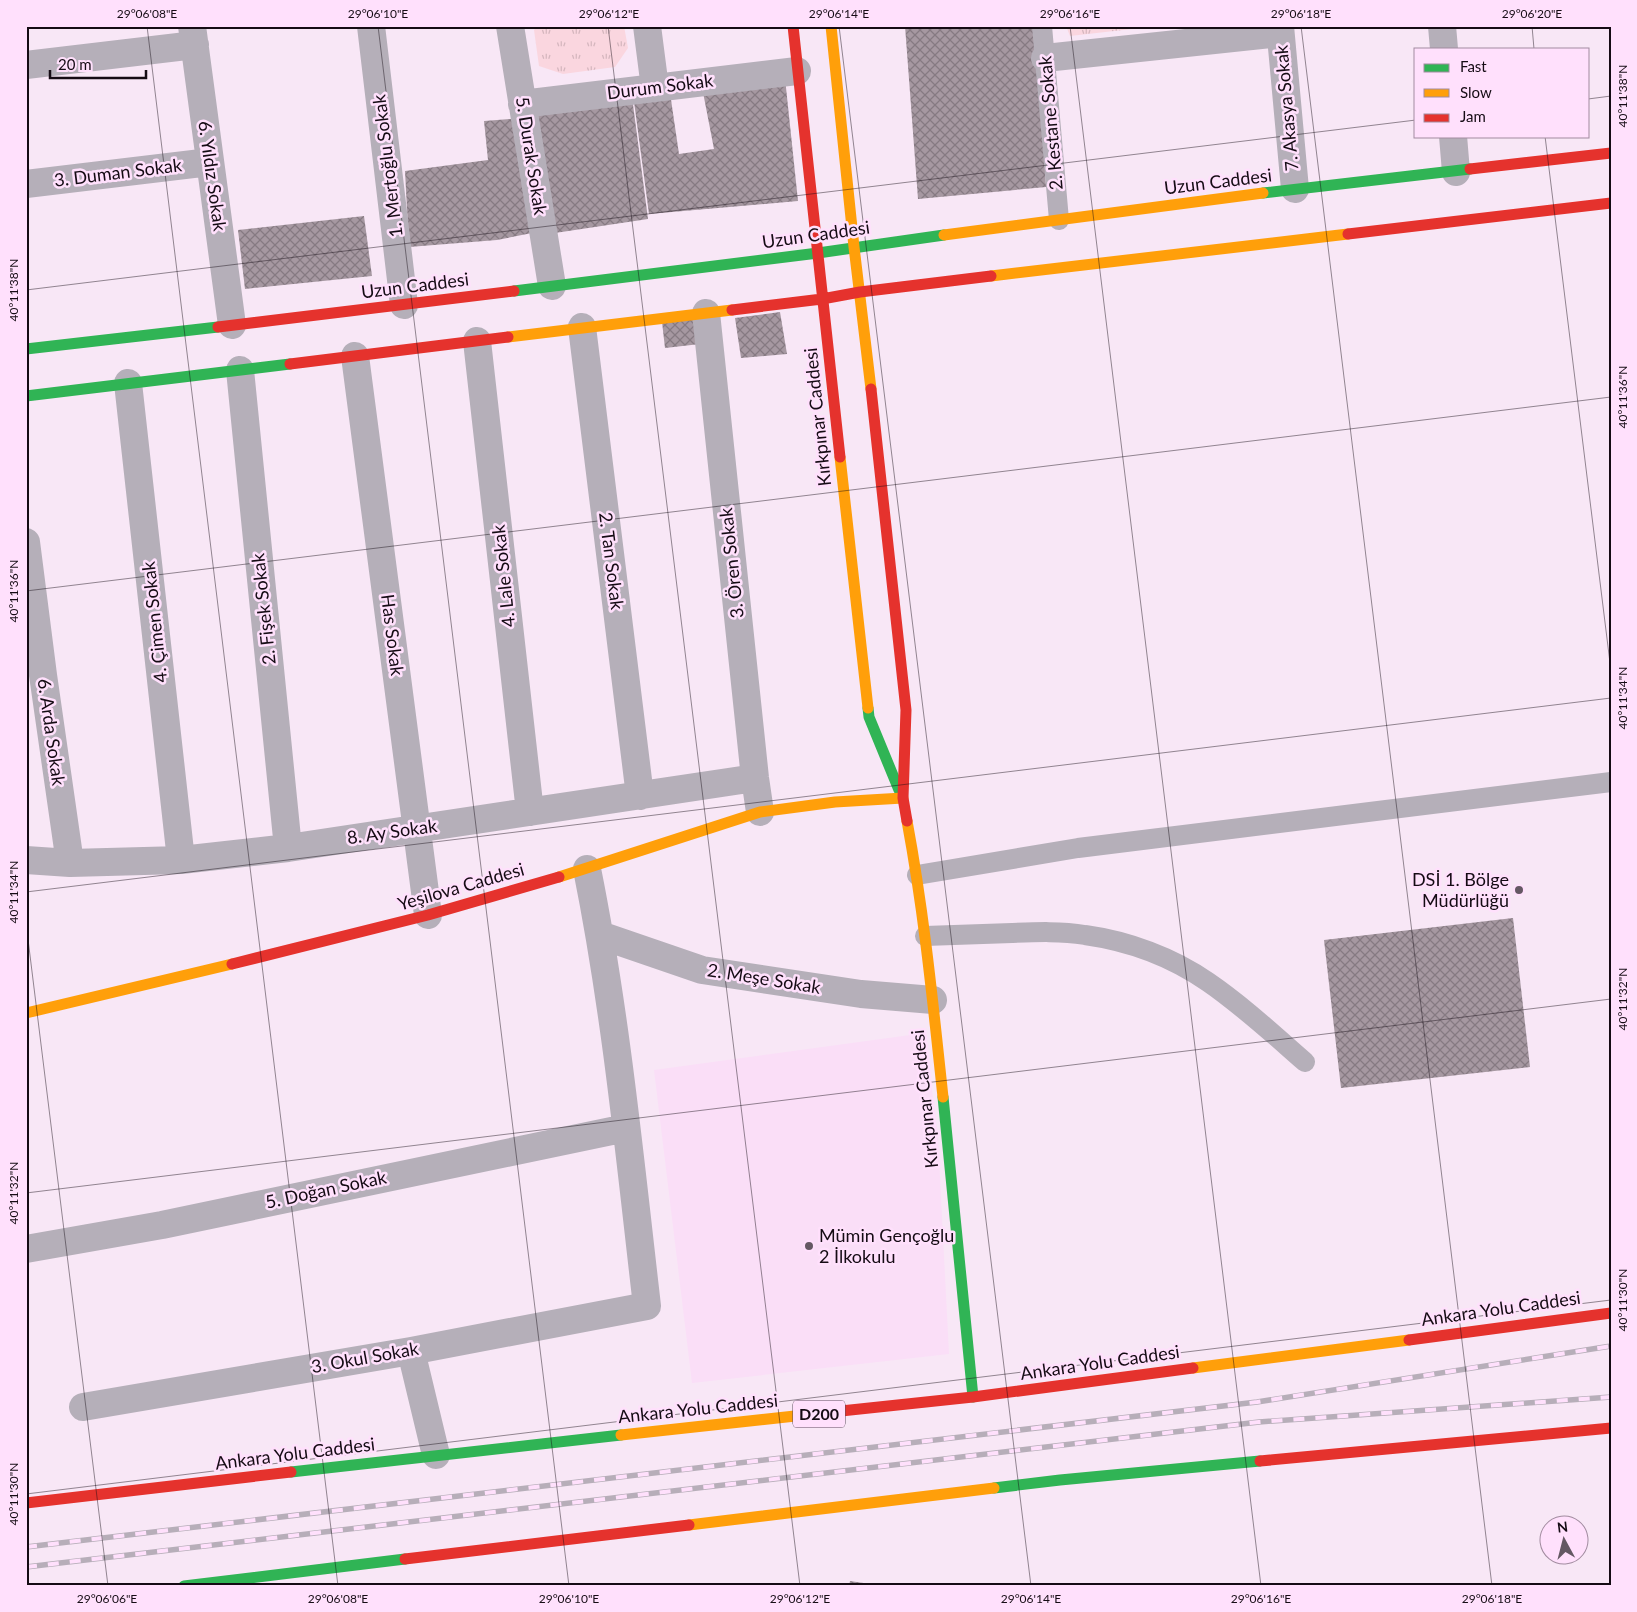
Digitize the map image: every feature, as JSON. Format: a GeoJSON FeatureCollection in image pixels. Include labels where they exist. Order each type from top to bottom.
{"type":"FeatureCollection","features":[{"type":"Feature","properties":{"kind":"main road","name":"Kırkpınar Caddesi"},"geometry":{"type":"LineString","coordinates":[[792,26],[869,717],[903,798]]}},
{"type":"Feature","properties":{"kind":"main road","name":"Kırkpınar Caddesi"},"geometry":{"type":"LineString","coordinates":[[831,26],[906,710],[903,798],[916,875],[933,1000],[973,1397]]}},
{"type":"Feature","properties":{"kind":"main road","name":"Uzun Caddesi"},"geometry":{"type":"LineString","coordinates":[[26,349],[404,305],[818,253],[1295,189],[1611,153]]}},
{"type":"Feature","properties":{"kind":"main road"},"geometry":{"type":"LineString","coordinates":[[26,396],[822,299],[860,292],[1611,202]]}},
{"type":"Feature","properties":{"kind":"main road","name":"Yeşilova Caddesi"},"geometry":{"type":"LineString","coordinates":[[26,1013],[428,915],[587,869],[760,812],[835,802],[903,798]]}},
{"type":"Feature","properties":{"kind":"main road","name":"Ankara Yolu Caddesi"},"geometry":{"type":"LineString","coordinates":[[26,1503],[436,1455],[973,1397],[1611,1313]]}},
{"type":"Feature","properties":{"kind":"main road"},"geometry":{"type":"LineString","coordinates":[[184,1586],[1060,1480],[1611,1428]]}},
{"type":"Feature","properties":{"kind":"street","name":"1. Mertoğlu Sokak"},"geometry":{"type":"LineString","coordinates":[[372,26],[404,305]]}},
{"type":"Feature","properties":{"kind":"street","name":"5. Durak Sokak"},"geometry":{"type":"LineString","coordinates":[[510,26],[552,286]]}},
{"type":"Feature","properties":{"kind":"street"},"geometry":{"type":"LineString","coordinates":[[647,26],[655,88]]}},
{"type":"Feature","properties":{"kind":"street"},"geometry":{"type":"LineString","coordinates":[[1442,26],[1444,48]]}},
{"type":"Feature","properties":{"kind":"street"},"geometry":{"type":"LineString","coordinates":[[1045,58],[1149,37],[1280,30]]}},
{"type":"Feature","properties":{"kind":"street","name":"7. Akasya Sokak"},"geometry":{"type":"LineString","coordinates":[[1280,30],[1295,189]]}},
{"type":"Feature","properties":{"kind":"street"},"geometry":{"type":"LineString","coordinates":[[26,65],[194,36]]}},
{"type":"Feature","properties":{"kind":"street","name":"6. Yıldız Sokak"},"geometry":{"type":"LineString","coordinates":[[194,36],[232,325]]}},
{"type":"Feature","properties":{"kind":"street","name":"Durum Sokak"},"geometry":{"type":"LineString","coordinates":[[522,104],[797,70]]}},
{"type":"Feature","properties":{"kind":"street"},"geometry":{"type":"LineString","coordinates":[[1453,138],[1456,172]]}},
{"type":"Feature","properties":{"kind":"street","name":"3. Duman Sokak"},"geometry":{"type":"LineString","coordinates":[[26,184],[210,162]]}},
{"type":"Feature","properties":{"kind":"street","name":"3. Ören Sokak"},"geometry":{"type":"LineString","coordinates":[[706,313],[760,812]]}},
{"type":"Feature","properties":{"kind":"street","name":"2. Tan Sokak"},"geometry":{"type":"LineString","coordinates":[[582,327],[640,796]]}},
{"type":"Feature","properties":{"kind":"street","name":"4. Lale Sokak"},"geometry":{"type":"LineString","coordinates":[[477,340],[530,812]]}},
{"type":"Feature","properties":{"kind":"street","name":"Has Sokak"},"geometry":{"type":"LineString","coordinates":[[356,356],[428,915]]}},
{"type":"Feature","properties":{"kind":"street","name":"2. Fişek Sokak"},"geometry":{"type":"LineString","coordinates":[[240,370],[288,848]]}},
{"type":"Feature","properties":{"kind":"street","name":"4. Çimen Sokak"},"geometry":{"type":"LineString","coordinates":[[128,383],[182,860]]}},
{"type":"Feature","properties":{"kind":"street","name":"6. Arda Sokak"},"geometry":{"type":"LineString","coordinates":[[26,542],[35,676],[70,863]]}},
{"type":"Feature","properties":{"kind":"street","name":"8. Ay Sokak"},"geometry":{"type":"LineString","coordinates":[[26,860],[70,863],[182,860],[288,848],[755,778]]}},
{"type":"Feature","properties":{"kind":"street"},"geometry":{"type":"LineString","coordinates":[[587,869],[600,935],[626,1128]]}},
{"type":"Feature","properties":{"kind":"street","name":"2. Meşe Sokak"},"geometry":{"type":"LineString","coordinates":[[600,935],[702,970],[860,994],[933,1000]]}},
{"type":"Feature","properties":{"kind":"street","name":"5. Doğan Sokak"},"geometry":{"type":"LineString","coordinates":[[26,1249],[162,1225],[626,1128]]}},
{"type":"Feature","properties":{"kind":"street","name":"3. Okul Sokak"},"geometry":{"type":"LineString","coordinates":[[82,1407],[411,1351],[648,1306],[626,1128]]}},
{"type":"Feature","properties":{"kind":"street"},"geometry":{"type":"LineString","coordinates":[[411,1351],[436,1455]]}},
{"type":"Feature","properties":{"kind":"lane","name":"2. Kestane Sokak"},"geometry":{"type":"LineString","coordinates":[[1042,26],[1060,220]]}},
{"type":"Feature","properties":{"kind":"lane"},"geometry":{"type":"LineString","coordinates":[[916,875],[1078,848],[1611,782]]}},
{"type":"Feature","properties":{"kind":"lane"},"geometry":{"type":"LineString","coordinates":[[925,936],[1051,932],[1092,936],[1148,950],[1208,982],[1305,1062]]}},
{"type":"Feature","properties":{"kind":"shaded area","name":"Mümin Gençoğlu 2 İlkokulu"},"geometry":{"type":"Polygon","coordinates":[[[925,1033],[938,1138],[949,1354],[692,1383],[654,1070],[925,1033]]]}},
{"type":"Feature","properties":{"kind":"green space"},"geometry":{"type":"Polygon","coordinates":[[[538,26],[624,26],[628,48],[615,67],[563,74],[539,66],[534,30],[538,26]]]}},
{"type":"Feature","properties":{"kind":"green space"},"geometry":{"type":"Polygon","coordinates":[[[1066,26],[1131,26],[1132,29],[1070,36],[1066,26]]]}},
{"type":"Feature","properties":{"kind":"building"},"geometry":{"type":"Polygon","coordinates":[[[905,26],[1037,26],[1046,187],[918,199],[905,26]]]}},
{"type":"Feature","properties":{"kind":"building"},"geometry":{"type":"Polygon","coordinates":[[[785,78],[798,201],[649,214],[633,94],[669,86],[679,154],[714,149],[701,82],[785,78]]]}},
{"type":"Feature","properties":{"kind":"building"},"geometry":{"type":"Polygon","coordinates":[[[632,97],[648,219],[555,233],[535,108],[632,97]]]}},
{"type":"Feature","properties":{"kind":"building"},"geometry":{"type":"Polygon","coordinates":[[[524,118],[532,233],[497,240],[409,247],[405,171],[488,160],[484,121],[524,118]]]}},
{"type":"Feature","properties":{"kind":"building"},"geometry":{"type":"Polygon","coordinates":[[[364,216],[372,276],[245,289],[238,230],[364,216]]]}},
{"type":"Feature","properties":{"kind":"building"},"geometry":{"type":"Polygon","coordinates":[[[780,312],[787,354],[741,358],[735,318],[780,312]]]}},
{"type":"Feature","properties":{"kind":"building"},"geometry":{"type":"Polygon","coordinates":[[[706,313],[709,343],[665,348],[662,322],[706,313]]]}},
{"type":"Feature","properties":{"kind":"building"},"geometry":{"type":"Polygon","coordinates":[[[1513,918],[1530,1067],[1341,1088],[1324,940],[1513,918]]]}},
{"type":"Feature","properties":{"kind":"building"},"geometry":{"type":"Polygon","coordinates":[[[850,1581],[877,1585],[877,1586],[849,1586],[850,1581]]]}},
{"type":"Feature","properties":{"kind":"railway"},"geometry":{"type":"LineString","coordinates":[[26,1547],[1257,1402],[1611,1346]]}},
{"type":"Feature","properties":{"kind":"railway"},"geometry":{"type":"LineString","coordinates":[[26,1567],[1259,1422],[1611,1397]]}},
{"type":"Feature","properties":{"kind":"traffic: fast"},"geometry":{"type":"LineString","coordinates":[[1263,193],[1470,169]]}},
{"type":"Feature","properties":{"kind":"traffic: fast"},"geometry":{"type":"LineString","coordinates":[[514,291],[818,253],[944,235]]}},
{"type":"Feature","properties":{"kind":"traffic: fast"},"geometry":{"type":"LineString","coordinates":[[26,349],[218,327]]}},
{"type":"Feature","properties":{"kind":"traffic: fast"},"geometry":{"type":"LineString","coordinates":[[26,396],[290,364]]}},
{"type":"Feature","properties":{"kind":"traffic: fast"},"geometry":{"type":"LineString","coordinates":[[868,708],[869,717],[899,790]]}},
{"type":"Feature","properties":{"kind":"traffic: fast"},"geometry":{"type":"LineString","coordinates":[[943,1097],[973,1397]]}},
{"type":"Feature","properties":{"kind":"traffic: fast"},"geometry":{"type":"LineString","coordinates":[[291,1472],[621,1435]]}},
{"type":"Feature","properties":{"kind":"traffic: fast"},"geometry":{"type":"LineString","coordinates":[[994,1488],[1260,1461]]}},
{"type":"Feature","properties":{"kind":"traffic: fast"},"geometry":{"type":"LineString","coordinates":[[184,1586],[405,1559]]}},
{"type":"Feature","properties":{"kind":"traffic: slow"},"geometry":{"type":"LineString","coordinates":[[831,26],[871,389]]}},
{"type":"Feature","properties":{"kind":"traffic: slow"},"geometry":{"type":"LineString","coordinates":[[944,235],[1263,193]]}},
{"type":"Feature","properties":{"kind":"traffic: slow"},"geometry":{"type":"LineString","coordinates":[[991,276],[1348,234]]}},
{"type":"Feature","properties":{"kind":"traffic: slow"},"geometry":{"type":"LineString","coordinates":[[508,337],[732,310]]}},
{"type":"Feature","properties":{"kind":"traffic: slow"},"geometry":{"type":"LineString","coordinates":[[840,457],[868,708]]}},
{"type":"Feature","properties":{"kind":"traffic: slow"},"geometry":{"type":"LineString","coordinates":[[559,877],[760,812],[835,802],[903,798]]}},
{"type":"Feature","properties":{"kind":"traffic: slow"},"geometry":{"type":"LineString","coordinates":[[907,821],[923,924],[943,1097]]}},
{"type":"Feature","properties":{"kind":"traffic: slow"},"geometry":{"type":"LineString","coordinates":[[26,1013],[232,964]]}},
{"type":"Feature","properties":{"kind":"traffic: slow"},"geometry":{"type":"LineString","coordinates":[[1193,1368],[1409,1340]]}},
{"type":"Feature","properties":{"kind":"traffic: slow"},"geometry":{"type":"LineString","coordinates":[[621,1435],[841,1411]]}},
{"type":"Feature","properties":{"kind":"traffic: slow"},"geometry":{"type":"LineString","coordinates":[[689,1525],[994,1488]]}},
{"type":"Feature","properties":{"kind":"traffic: jam"},"geometry":{"type":"LineString","coordinates":[[793,26],[840,457]]}},
{"type":"Feature","properties":{"kind":"traffic: jam"},"geometry":{"type":"LineString","coordinates":[[1470,169],[1611,153]]}},
{"type":"Feature","properties":{"kind":"traffic: jam"},"geometry":{"type":"LineString","coordinates":[[1348,234],[1611,203]]}},
{"type":"Feature","properties":{"kind":"traffic: jam"},"geometry":{"type":"LineString","coordinates":[[732,310],[991,276]]}},
{"type":"Feature","properties":{"kind":"traffic: jam"},"geometry":{"type":"LineString","coordinates":[[218,327],[514,291]]}},
{"type":"Feature","properties":{"kind":"traffic: jam"},"geometry":{"type":"LineString","coordinates":[[290,364],[508,337]]}},
{"type":"Feature","properties":{"kind":"traffic: jam"},"geometry":{"type":"LineString","coordinates":[[871,389],[906,710],[903,798],[907,821]]}},
{"type":"Feature","properties":{"kind":"traffic: jam"},"geometry":{"type":"LineString","coordinates":[[232,964],[428,915],[559,877]]}},
{"type":"Feature","properties":{"kind":"traffic: jam"},"geometry":{"type":"LineString","coordinates":[[1409,1340],[1611,1313]]}},
{"type":"Feature","properties":{"kind":"traffic: jam"},"geometry":{"type":"LineString","coordinates":[[841,1411],[973,1397],[1193,1368]]}},
{"type":"Feature","properties":{"kind":"traffic: jam"},"geometry":{"type":"LineString","coordinates":[[1260,1461],[1611,1428]]}},
{"type":"Feature","properties":{"kind":"traffic: jam"},"geometry":{"type":"LineString","coordinates":[[26,1503],[291,1472]]}},
{"type":"Feature","properties":{"kind":"traffic: jam"},"geometry":{"type":"LineString","coordinates":[[405,1559],[689,1525]]}},
{"type":"Feature","properties":{"kind":"place","name":"DSİ 1. Bölge Müdürlüğü"},"geometry":{"type":"Point","coordinates":[1519,890]}},
{"type":"Feature","properties":{"kind":"place","name":"Mümin Gençoğlu 2 İlkokulu"},"geometry":{"type":"Point","coordinates":[809,1246]}}]}
